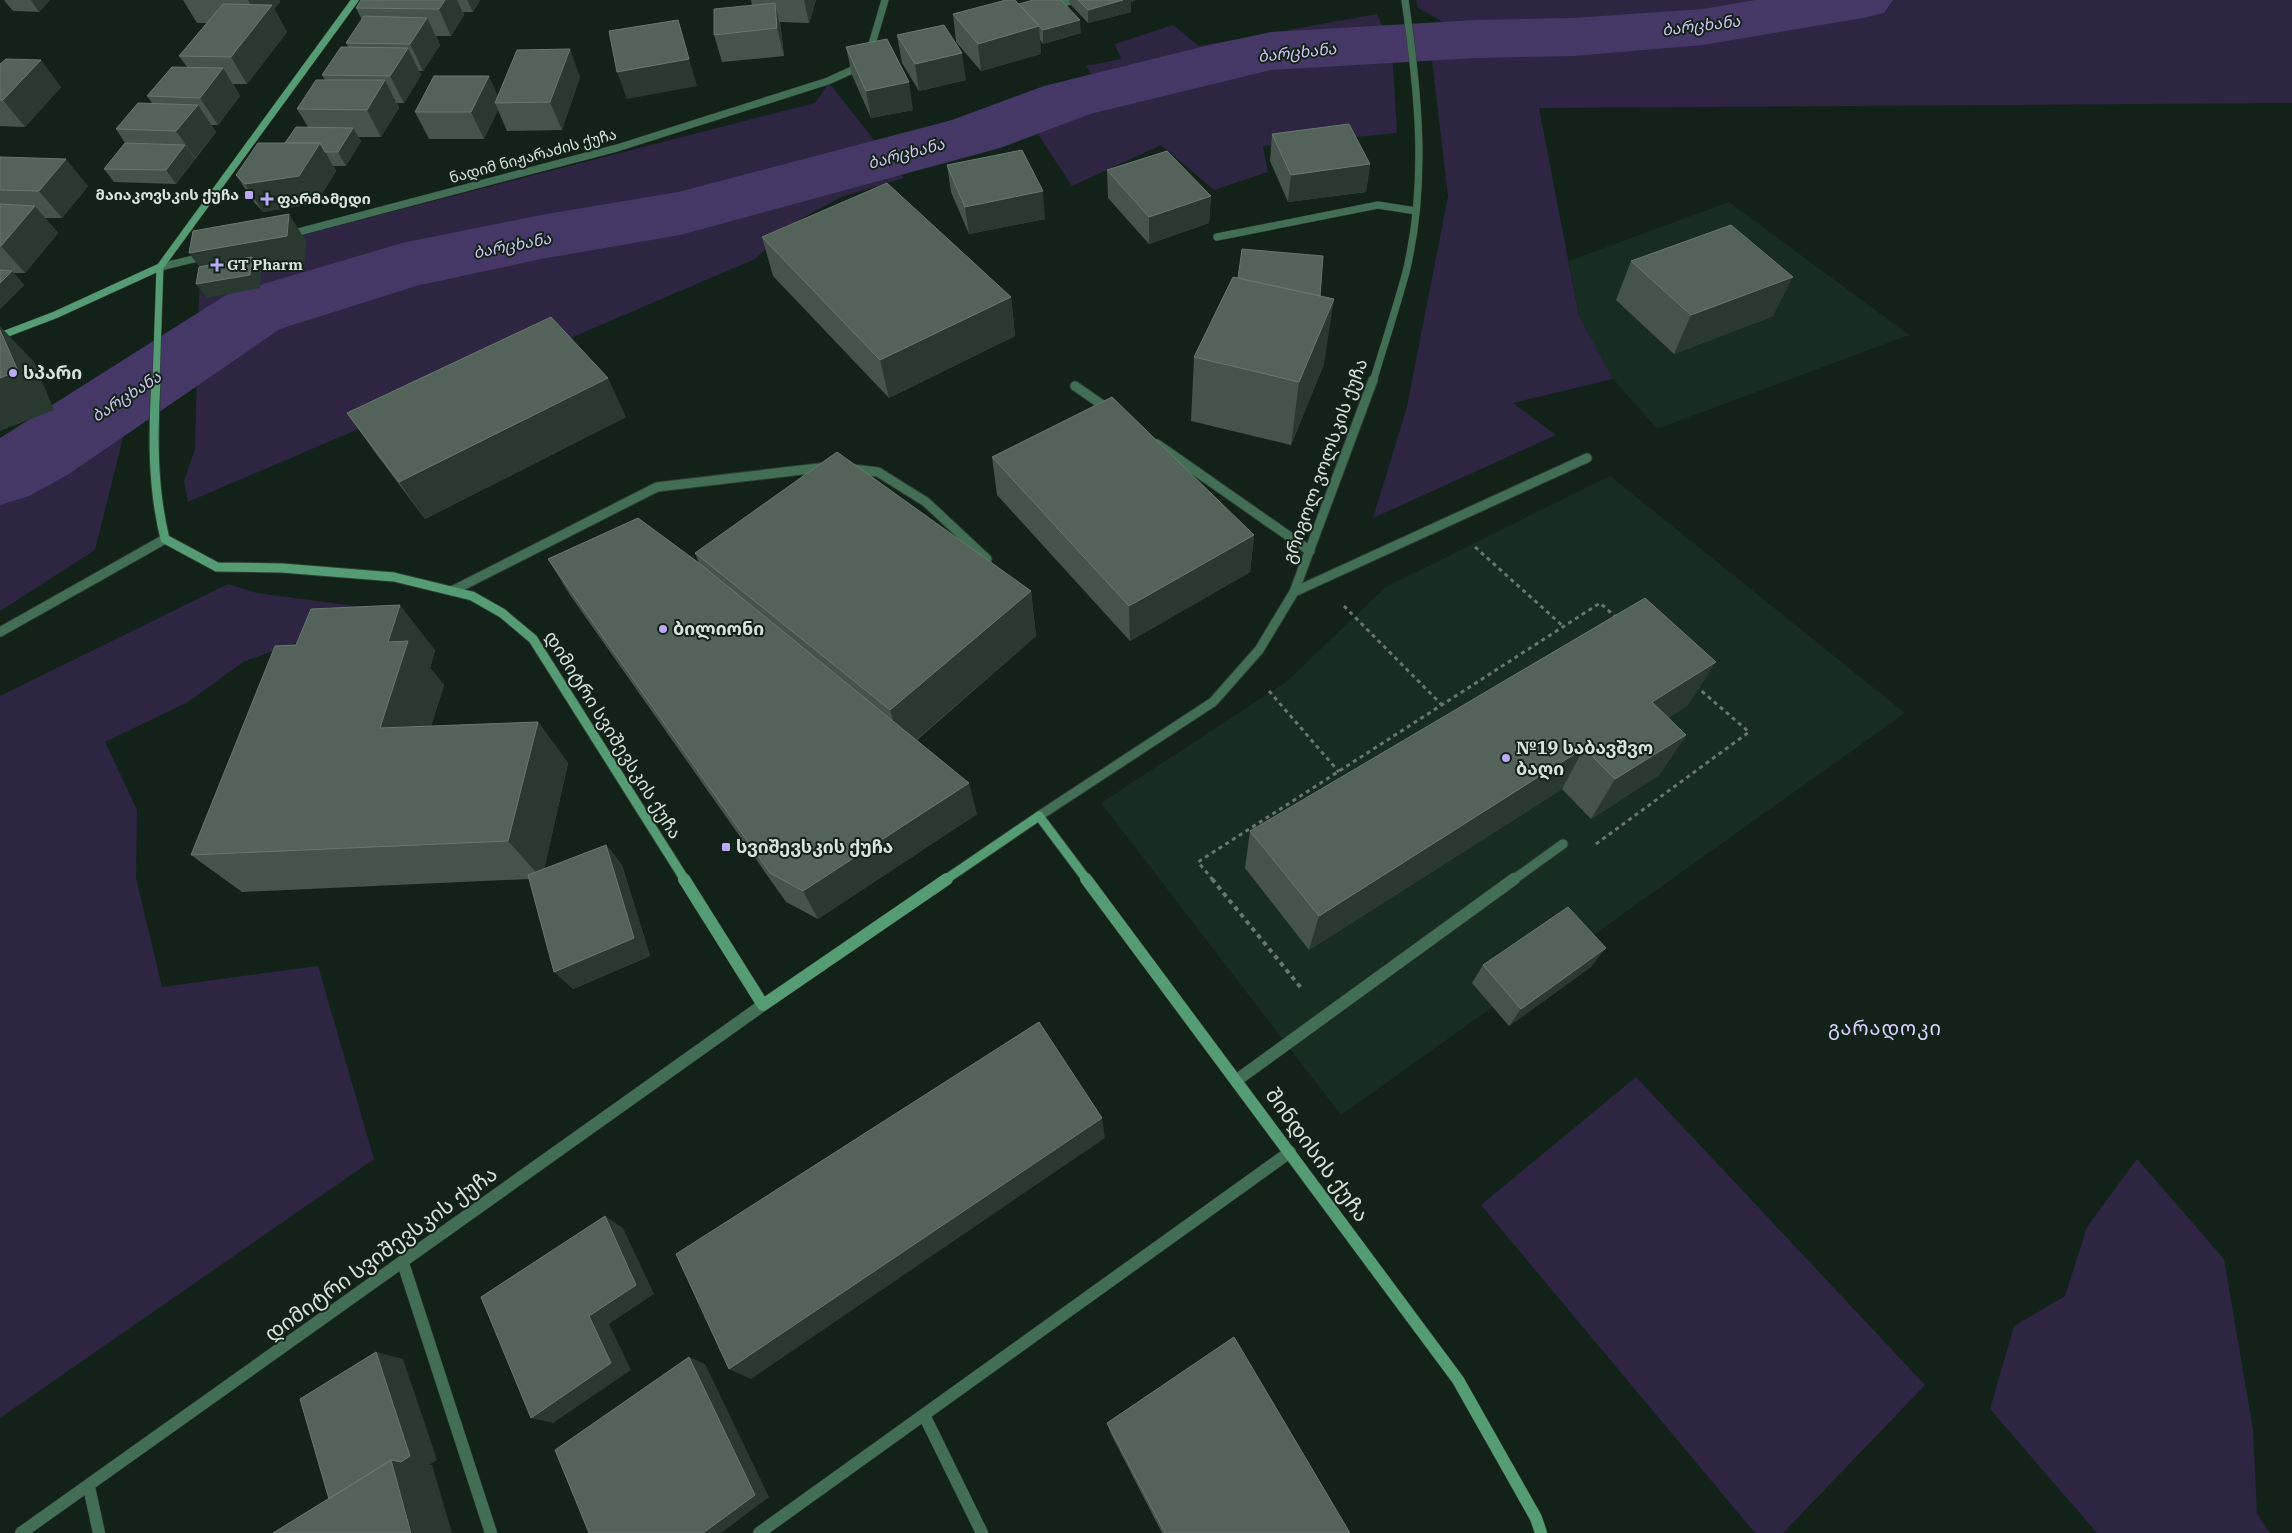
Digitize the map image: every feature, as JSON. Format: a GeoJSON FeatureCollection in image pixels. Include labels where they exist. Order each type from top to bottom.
{"type":"FeatureCollection","features":[{"type":"Feature","properties":{"kind":"street"},"geometry":{"type":"LineString","coordinates":[[0,632],[165,539],[156,498],[154,438],[161,303],[160,267],[355,0]]}},
{"type":"Feature","properties":{"kind":"street","name":"ნადიმ ნიჟარაძის ქუჩა"},"geometry":{"type":"LineString","coordinates":[[275,238],[617,148],[818,84],[866,64],[884,0]]}},
{"type":"Feature","properties":{"kind":"street"},"geometry":{"type":"LineString","coordinates":[[1046,9],[1074,0]]}},
{"type":"Feature","properties":{"kind":"street","name":"გრიგოლ ვოლსკის ქუჩა"},"geometry":{"type":"LineString","coordinates":[[1039,816],[1213,702],[1259,650],[1294,592],[1369,395],[1406,271],[1416,211],[1420,131],[1415,69],[1406,3]]}},
{"type":"Feature","properties":{"kind":"street"},"geometry":{"type":"LineString","coordinates":[[1217,238],[1378,205],[1416,211]]}},
{"type":"Feature","properties":{"kind":"street"},"geometry":{"type":"LineString","coordinates":[[0,336],[55,315],[160,267],[218,252]]}},
{"type":"Feature","properties":{"kind":"street"},"geometry":{"type":"LineString","coordinates":[[1074,386],[1115,414]]}},
{"type":"Feature","properties":{"kind":"street"},"geometry":{"type":"LineString","coordinates":[[1148,437],[1310,550]]}},
{"type":"Feature","properties":{"kind":"street"},"geometry":{"type":"LineString","coordinates":[[1294,592],[1587,458]]}},
{"type":"Feature","properties":{"kind":"street"},"geometry":{"type":"LineString","coordinates":[[452,591],[657,488],[744,475],[839,468],[878,472],[926,502],[987,559]]}},
{"type":"Feature","properties":{"kind":"street","name":"დიმიტრი სვიშევსკის ქუჩა"},"geometry":{"type":"LineString","coordinates":[[165,539],[217,567],[282,568],[394,577],[472,596],[502,613],[533,639],[763,1005]]}},
{"type":"Feature","properties":{"kind":"street","name":"დიმიტრი სვიშევსკის ქუჩა"},"geometry":{"type":"LineString","coordinates":[[21,1533],[763,1005],[1039,816]]}},
{"type":"Feature","properties":{"kind":"street","name":"შინდისის ქუჩა"},"geometry":{"type":"LineString","coordinates":[[1039,816],[1237,1080],[1458,1380],[1536,1518],[1541,1533]]}},
{"type":"Feature","properties":{"kind":"street"},"geometry":{"type":"LineString","coordinates":[[1237,1080],[1563,844]]}},
{"type":"Feature","properties":{"kind":"street"},"geometry":{"type":"LineString","coordinates":[[759,1533],[1290,1152]]}},
{"type":"Feature","properties":{"kind":"street"},"geometry":{"type":"LineString","coordinates":[[403,1263],[491,1533]]}},
{"type":"Feature","properties":{"kind":"street"},"geometry":{"type":"LineString","coordinates":[[924,1415],[982,1533]]}},
{"type":"Feature","properties":{"kind":"street"},"geometry":{"type":"LineString","coordinates":[[89,1486],[99,1533]]}},
{"type":"Feature","properties":{"kind":"path"},"geometry":{"type":"LineString","coordinates":[[1447,522],[1564,627]]}},
{"type":"Feature","properties":{"kind":"path"},"geometry":{"type":"LineString","coordinates":[[1319,580],[1442,705]]}},
{"type":"Feature","properties":{"kind":"path"},"geometry":{"type":"LineString","coordinates":[[1325,1017],[1198,862],[1600,603],[1622,623]]}},
{"type":"Feature","properties":{"kind":"path"},"geometry":{"type":"LineString","coordinates":[[1246,665],[1339,772]]}},
{"type":"Feature","properties":{"kind":"path"},"geometry":{"type":"LineString","coordinates":[[1563,844],[1577,857],[1749,732],[1690,680]]}},
{"type":"Feature","properties":{"kind":"shaded area"},"geometry":{"type":"Polygon","coordinates":[[[1416,0],[2292,0],[2292,103],[1539,108],[1579,316],[1613,379],[1513,403],[1556,435],[1373,518],[1407,407],[1448,196],[1432,60],[1475,39],[1418,8],[1416,0]]]}},
{"type":"Feature","properties":{"kind":"shaded area"},"geometry":{"type":"Polygon","coordinates":[[[1377,14],[1392,51],[1397,133],[1263,146],[1268,172],[1214,190],[1161,145],[1072,186],[1026,116],[1067,100],[1104,91],[1086,66],[1121,59],[1115,44],[1173,25],[1199,46],[1377,14]]]}},
{"type":"Feature","properties":{"kind":"shaded area"},"geometry":{"type":"Polygon","coordinates":[[[829,83],[904,178],[841,197],[792,224],[755,259],[188,502],[184,481],[195,449],[200,261],[815,103],[829,83]]]}},
{"type":"Feature","properties":{"kind":"shaded area"},"geometry":{"type":"Polygon","coordinates":[[[1729,202],[1909,335],[1657,429],[1613,379],[1579,316],[1569,261],[1729,202]]]}},
{"type":"Feature","properties":{"kind":"shaded area"},"geometry":{"type":"Polygon","coordinates":[[[131,406],[95,550],[0,611],[0,489],[131,406]]]}},
{"type":"Feature","properties":{"kind":"shaded area","name":"№19 საბავშვო ბაღი"},"geometry":{"type":"Polygon","coordinates":[[[1610,476],[1905,713],[1341,1115],[1101,803],[1286,682],[1386,587],[1610,476]]]}},
{"type":"Feature","properties":{"kind":"shaded area"},"geometry":{"type":"Polygon","coordinates":[[[228,584],[257,593],[385,610],[243,662],[188,702],[105,742],[137,810],[136,878],[162,987],[318,966],[374,1159],[0,1418],[0,696],[228,584]]]}},
{"type":"Feature","properties":{"kind":"shaded area"},"geometry":{"type":"Polygon","coordinates":[[[1636,1077],[1925,1385],[1783,1533],[1755,1533],[1481,1205],[1636,1077]]]}},
{"type":"Feature","properties":{"kind":"shaded area"},"geometry":{"type":"Polygon","coordinates":[[[2137,1159],[2224,1259],[2253,1430],[2257,1514],[2270,1533],[2097,1533],[1990,1409],[2014,1326],[2065,1296],[2087,1227],[2137,1159]]]}},
{"type":"Feature","properties":{"kind":"building"},"geometry":{"type":"Polygon","coordinates":[[[361,0],[445,0],[439,9],[356,8],[361,0]]]}},
{"type":"Feature","properties":{"kind":"building"},"geometry":{"type":"Polygon","coordinates":[[[1006,0],[1015,0],[1039,26],[978,44],[953,14],[1006,0]]]}},
{"type":"Feature","properties":{"kind":"building"},"geometry":{"type":"Polygon","coordinates":[[[1033,0],[1061,0],[1080,20],[1043,30],[1019,4],[1033,0]]]}},
{"type":"Feature","properties":{"kind":"building"},"geometry":{"type":"Polygon","coordinates":[[[1078,0],[1123,0],[1088,10],[1078,0]]]}},
{"type":"Feature","properties":{"kind":"building"},"geometry":{"type":"Polygon","coordinates":[[[775,3],[777,28],[714,35],[714,9],[775,3]]]}},
{"type":"Feature","properties":{"kind":"building"},"geometry":{"type":"Polygon","coordinates":[[[223,4],[272,5],[231,57],[179,56],[223,4]]]}},
{"type":"Feature","properties":{"kind":"building"},"geometry":{"type":"Polygon","coordinates":[[[364,16],[427,18],[410,44],[346,43],[364,16]]]}},
{"type":"Feature","properties":{"kind":"building"},"geometry":{"type":"Polygon","coordinates":[[[678,20],[689,59],[617,72],[609,31],[678,20]]]}},
{"type":"Feature","properties":{"kind":"building"},"geometry":{"type":"Polygon","coordinates":[[[944,25],[962,53],[915,64],[897,35],[944,25]]]}},
{"type":"Feature","properties":{"kind":"building"},"geometry":{"type":"Polygon","coordinates":[[[887,39],[909,82],[866,91],[846,47],[887,39]]]}},
{"type":"Feature","properties":{"kind":"building"},"geometry":{"type":"Polygon","coordinates":[[[341,47],[408,48],[390,76],[322,75],[341,47]]]}},
{"type":"Feature","properties":{"kind":"building"},"geometry":{"type":"Polygon","coordinates":[[[570,49],[550,102],[495,103],[517,50],[570,49]]]}},
{"type":"Feature","properties":{"kind":"building"},"geometry":{"type":"Polygon","coordinates":[[[6,59],[41,60],[3,100],[0,100],[0,64],[6,59]]]}},
{"type":"Feature","properties":{"kind":"building"},"geometry":{"type":"Polygon","coordinates":[[[172,67],[223,68],[200,98],[147,96],[172,67]]]}},
{"type":"Feature","properties":{"kind":"building"},"geometry":{"type":"Polygon","coordinates":[[[434,76],[489,76],[471,112],[415,112],[434,76]]]}},
{"type":"Feature","properties":{"kind":"building"},"geometry":{"type":"Polygon","coordinates":[[[316,80],[385,80],[367,110],[297,109],[316,80]]]}},
{"type":"Feature","properties":{"kind":"building"},"geometry":{"type":"Polygon","coordinates":[[[138,103],[198,105],[176,131],[116,129],[138,103]]]}},
{"type":"Feature","properties":{"kind":"building"},"geometry":{"type":"Polygon","coordinates":[[[1349,124],[1370,164],[1291,175],[1272,134],[1349,124]]]}},
{"type":"Feature","properties":{"kind":"building"},"geometry":{"type":"Polygon","coordinates":[[[296,127],[353,128],[338,152],[325,152],[320,143],[285,143],[296,127]]]}},
{"type":"Feature","properties":{"kind":"building"},"geometry":{"type":"Polygon","coordinates":[[[125,143],[185,145],[166,170],[104,169],[125,143]]]}},
{"type":"Feature","properties":{"kind":"building"},"geometry":{"type":"Polygon","coordinates":[[[258,143],[320,143],[299,176],[245,184],[236,175],[258,143]]]}},
{"type":"Feature","properties":{"kind":"building"},"geometry":{"type":"Polygon","coordinates":[[[1022,150],[1043,191],[965,207],[947,165],[1022,150]]]}},
{"type":"Feature","properties":{"kind":"building"},"geometry":{"type":"Polygon","coordinates":[[[1167,151],[1211,196],[1149,217],[1107,170],[1167,151]]]}},
{"type":"Feature","properties":{"kind":"building"},"geometry":{"type":"Polygon","coordinates":[[[0,157],[66,159],[39,191],[0,190],[0,157]]]}},
{"type":"Feature","properties":{"kind":"building"},"geometry":{"type":"Polygon","coordinates":[[[887,183],[1011,297],[880,360],[762,237],[887,183]]]}},
{"type":"Feature","properties":{"kind":"building"},"geometry":{"type":"Polygon","coordinates":[[[0,204],[35,206],[1,246],[0,246],[0,204]]]}},
{"type":"Feature","properties":{"kind":"building"},"geometry":{"type":"Polygon","coordinates":[[[289,214],[287,236],[189,253],[193,231],[289,214]]]}},
{"type":"Feature","properties":{"kind":"building"},"geometry":{"type":"Polygon","coordinates":[[[1731,225],[1793,277],[1691,315],[1631,261],[1731,225]]]}},
{"type":"Feature","properties":{"kind":"building"},"geometry":{"type":"Polygon","coordinates":[[[1242,249],[1323,256],[1320,296],[1238,278],[1242,249]]]}},
{"type":"Feature","properties":{"kind":"building"},"geometry":{"type":"Polygon","coordinates":[[[252,257],[250,275],[196,284],[199,267],[252,257]]]}},
{"type":"Feature","properties":{"kind":"building"},"geometry":{"type":"Polygon","coordinates":[[[0,270],[12,271],[0,283],[0,270]]]}},
{"type":"Feature","properties":{"kind":"building"},"geometry":{"type":"Polygon","coordinates":[[[1233,277],[1334,299],[1299,382],[1194,357],[1233,277]]]}},
{"type":"Feature","properties":{"kind":"building"},"geometry":{"type":"Polygon","coordinates":[[[551,317],[608,378],[399,482],[347,413],[551,317]]]}},
{"type":"Feature","properties":{"kind":"building"},"geometry":{"type":"Polygon","coordinates":[[[0,330],[18,371],[0,378],[0,330]]]}},
{"type":"Feature","properties":{"kind":"building"},"geometry":{"type":"Polygon","coordinates":[[[1112,397],[1254,535],[1129,606],[992,457],[1112,397]]]}},
{"type":"Feature","properties":{"kind":"building"},"geometry":{"type":"Polygon","coordinates":[[[837,452],[1031,591],[890,710],[695,553],[837,452]]]}},
{"type":"Feature","properties":{"kind":"building"},"geometry":{"type":"Polygon","coordinates":[[[638,518],[699,563],[969,783],[803,891],[770,873],[548,559],[638,518]]]}},
{"type":"Feature","properties":{"kind":"building"},"geometry":{"type":"Polygon","coordinates":[[[1645,598],[1716,662],[1652,702],[1686,735],[1615,779],[1584,748],[1319,916],[1250,831],[1645,598]]]}},
{"type":"Feature","properties":{"kind":"building"},"geometry":{"type":"Polygon","coordinates":[[[400,605],[388,642],[408,641],[380,728],[538,722],[508,841],[191,855],[275,646],[296,645],[311,609],[400,605]]]}},
{"type":"Feature","properties":{"kind":"building"},"geometry":{"type":"Polygon","coordinates":[[[606,845],[634,938],[554,972],[528,875],[606,845]]]}},
{"type":"Feature","properties":{"kind":"building"},"geometry":{"type":"Polygon","coordinates":[[[1568,907],[1606,948],[1521,1009],[1483,965],[1568,907]]]}},
{"type":"Feature","properties":{"kind":"building"},"geometry":{"type":"Polygon","coordinates":[[[1039,1022],[1102,1118],[729,1369],[676,1254],[1039,1022]]]}},
{"type":"Feature","properties":{"kind":"building"},"geometry":{"type":"Polygon","coordinates":[[[605,1216],[636,1285],[589,1316],[611,1363],[531,1418],[481,1297],[605,1216]]]}},
{"type":"Feature","properties":{"kind":"building"},"geometry":{"type":"Polygon","coordinates":[[[1234,1337],[1350,1533],[1165,1533],[1107,1423],[1234,1337]]]}},
{"type":"Feature","properties":{"kind":"building"},"geometry":{"type":"Polygon","coordinates":[[[376,1352],[410,1456],[401,1462],[391,1460],[329,1499],[300,1399],[376,1352]]]}},
{"type":"Feature","properties":{"kind":"building"},"geometry":{"type":"Polygon","coordinates":[[[689,1357],[755,1495],[703,1533],[589,1533],[555,1450],[689,1357]]]}},
{"type":"Feature","properties":{"kind":"building"},"geometry":{"type":"Polygon","coordinates":[[[391,1460],[411,1533],[273,1533],[391,1460]]]}},
{"type":"Feature","properties":{"kind":"waterway","name":"ბარცხანა"},"geometry":{"type":"LineString","coordinates":[[0,475],[40,453],[253,312],[402,266],[541,237],[680,213],[976,134],[1067,100],[1201,66],[1271,51],[1476,39],[1573,37],[1703,27],[1863,0]]}},
{"type":"Feature","properties":{"kind":"place","name":"მაიაკოვსკის ქუჩა"},"geometry":{"type":"Point","coordinates":[249,195]}},
{"type":"Feature","properties":{"kind":"place","name":"ფარმამედი"},"geometry":{"type":"Point","coordinates":[267,199]}},
{"type":"Feature","properties":{"kind":"place","name":"GT Pharm"},"geometry":{"type":"Point","coordinates":[217,265]}},
{"type":"Feature","properties":{"kind":"place","name":"სპარი"},"geometry":{"type":"Point","coordinates":[13,373]}},
{"type":"Feature","properties":{"kind":"place","name":"ბილიონი"},"geometry":{"type":"Point","coordinates":[663,629]}},
{"type":"Feature","properties":{"kind":"place","name":"№19 საბავშვო ბაღი"},"geometry":{"type":"Point","coordinates":[1506,758]}},
{"type":"Feature","properties":{"kind":"place","name":"სვიშევსკის ქუჩა"},"geometry":{"type":"Point","coordinates":[726,847]}},
{"type":"Feature","properties":{"kind":"district","name":"გარადოკი"},"geometry":{"type":"Point","coordinates":[1885,1028]}}]}
